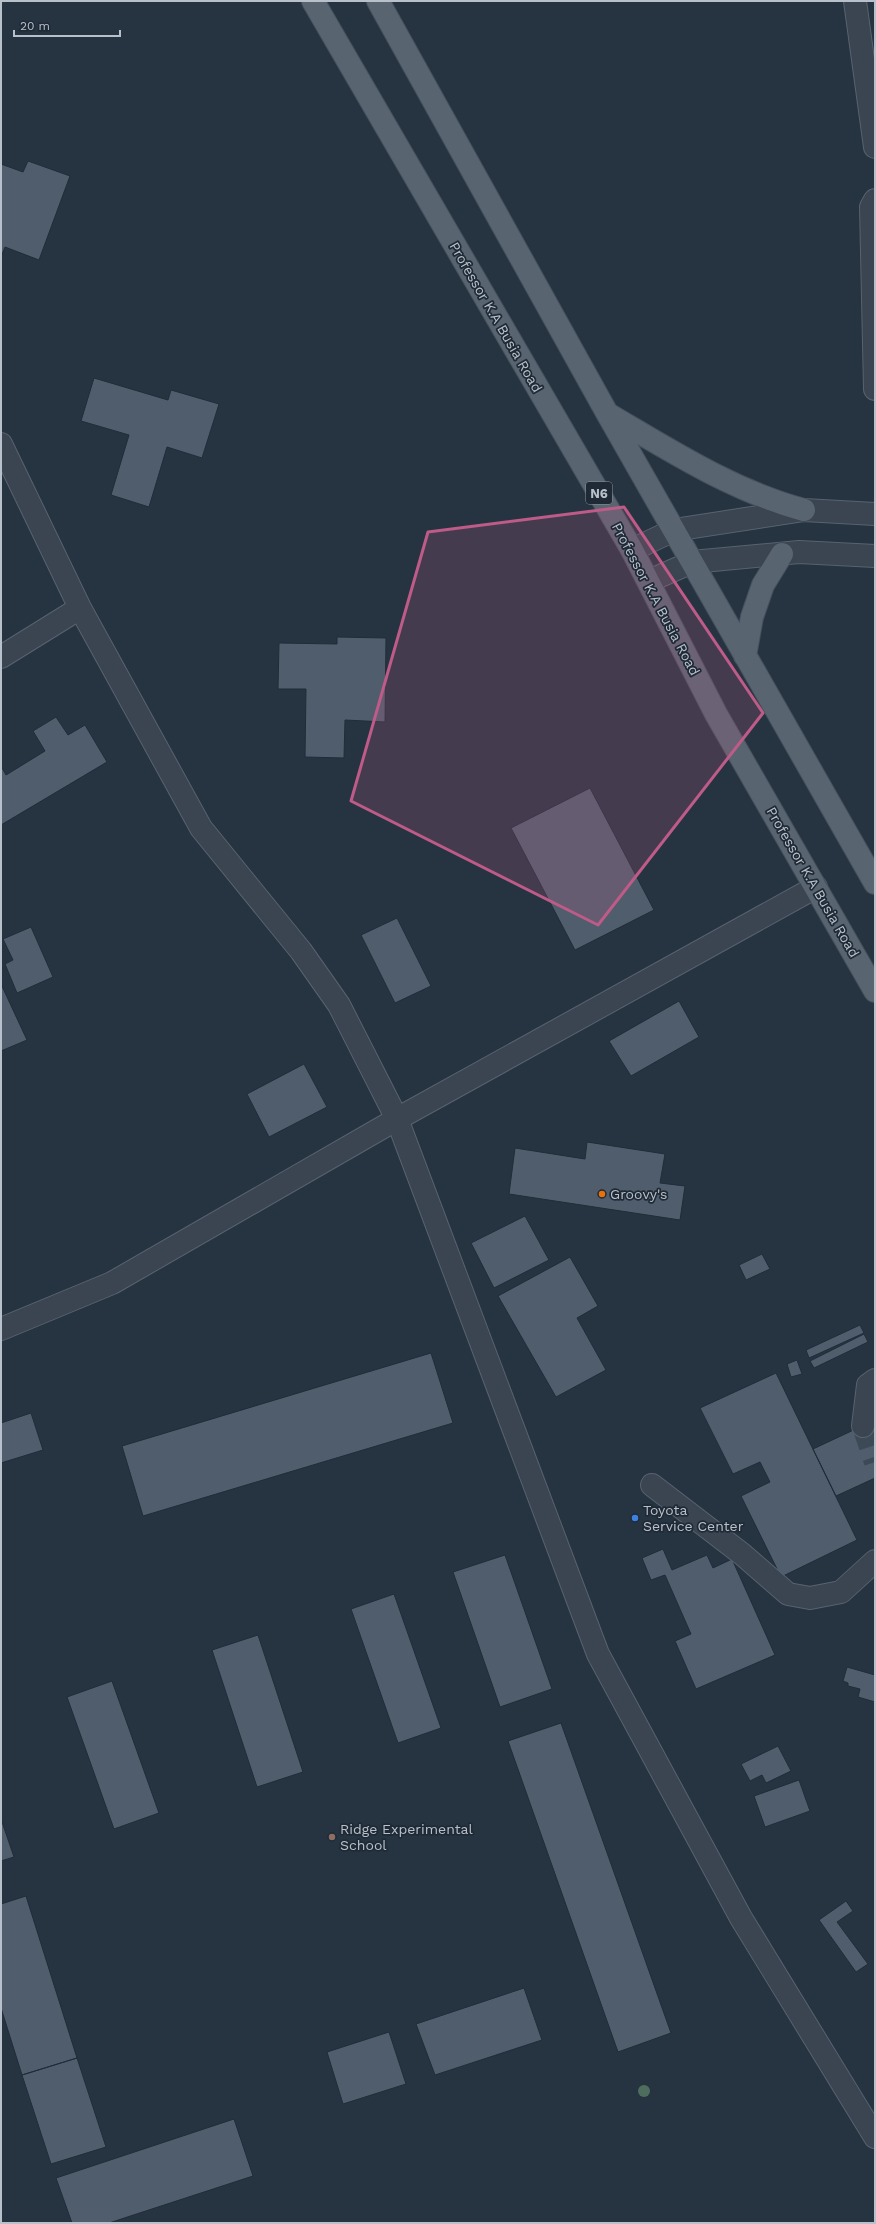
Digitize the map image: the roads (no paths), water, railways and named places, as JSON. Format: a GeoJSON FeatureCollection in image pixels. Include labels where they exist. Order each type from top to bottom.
{"type":"FeatureCollection","features":[{"type":"Feature","properties":{"kind":"main road","name":"Professor K.A Busia Road"},"geometry":{"type":"LineString","coordinates":[[313,1],[632,550],[716,714],[875,991]]}},
{"type":"Feature","properties":{"kind":"main road"},"geometry":{"type":"LineString","coordinates":[[378,1],[607,413],[875,883]]}},
{"type":"Feature","properties":{"kind":"main road"},"geometry":{"type":"LineString","coordinates":[[607,413],[692,464],[781,504],[804,510]]}},
{"type":"Feature","properties":{"kind":"main road"},"geometry":{"type":"LineString","coordinates":[[745,656],[752,617],[763,585],[782,554]]}},
{"type":"Feature","properties":{"kind":"street"},"geometry":{"type":"LineString","coordinates":[[855,1],[875,147]]}},
{"type":"Feature","properties":{"kind":"street"},"geometry":{"type":"LineString","coordinates":[[875,200],[871,206],[875,389]]}},
{"type":"Feature","properties":{"kind":"street"},"geometry":{"type":"LineString","coordinates":[[1,444],[80,608],[201,828],[301,951],[339,1005],[397,1120],[598,1654],[741,1918],[875,2137]]}},
{"type":"Feature","properties":{"kind":"street"},"geometry":{"type":"LineString","coordinates":[[632,550],[674,530],[804,510],[875,514]]}},
{"type":"Feature","properties":{"kind":"street"},"geometry":{"type":"LineString","coordinates":[[649,581],[692,562],[798,552],[875,556]]}},
{"type":"Feature","properties":{"kind":"street"},"geometry":{"type":"LineString","coordinates":[[1,657],[80,608]]}},
{"type":"Feature","properties":{"kind":"street"},"geometry":{"type":"LineString","coordinates":[[1,1329],[112,1284],[397,1120],[816,888]]}},
{"type":"Feature","properties":{"kind":"street"},"geometry":{"type":"LineString","coordinates":[[863,1426],[868,1385],[875,1380]]}},
{"type":"Feature","properties":{"kind":"street"},"geometry":{"type":"LineString","coordinates":[[652,1485],[742,1554],[788,1594],[810,1598],[841,1592],[875,1561]]}},
{"type":"Feature","properties":{"kind":"tunnel"},"geometry":{"type":"LineString","coordinates":[[863,1426],[875,1462]]}},
{"type":"Feature","properties":{"kind":"place","name":"Groovy's"},"geometry":{"type":"Point","coordinates":[602,1194]}},
{"type":"Feature","properties":{"kind":"place","name":"Toyota Service Center"},"geometry":{"type":"Point","coordinates":[635,1518]}},
{"type":"Feature","properties":{"kind":"place","name":"Ridge Experimental School"},"geometry":{"type":"Point","coordinates":[332,1837]}}]}
